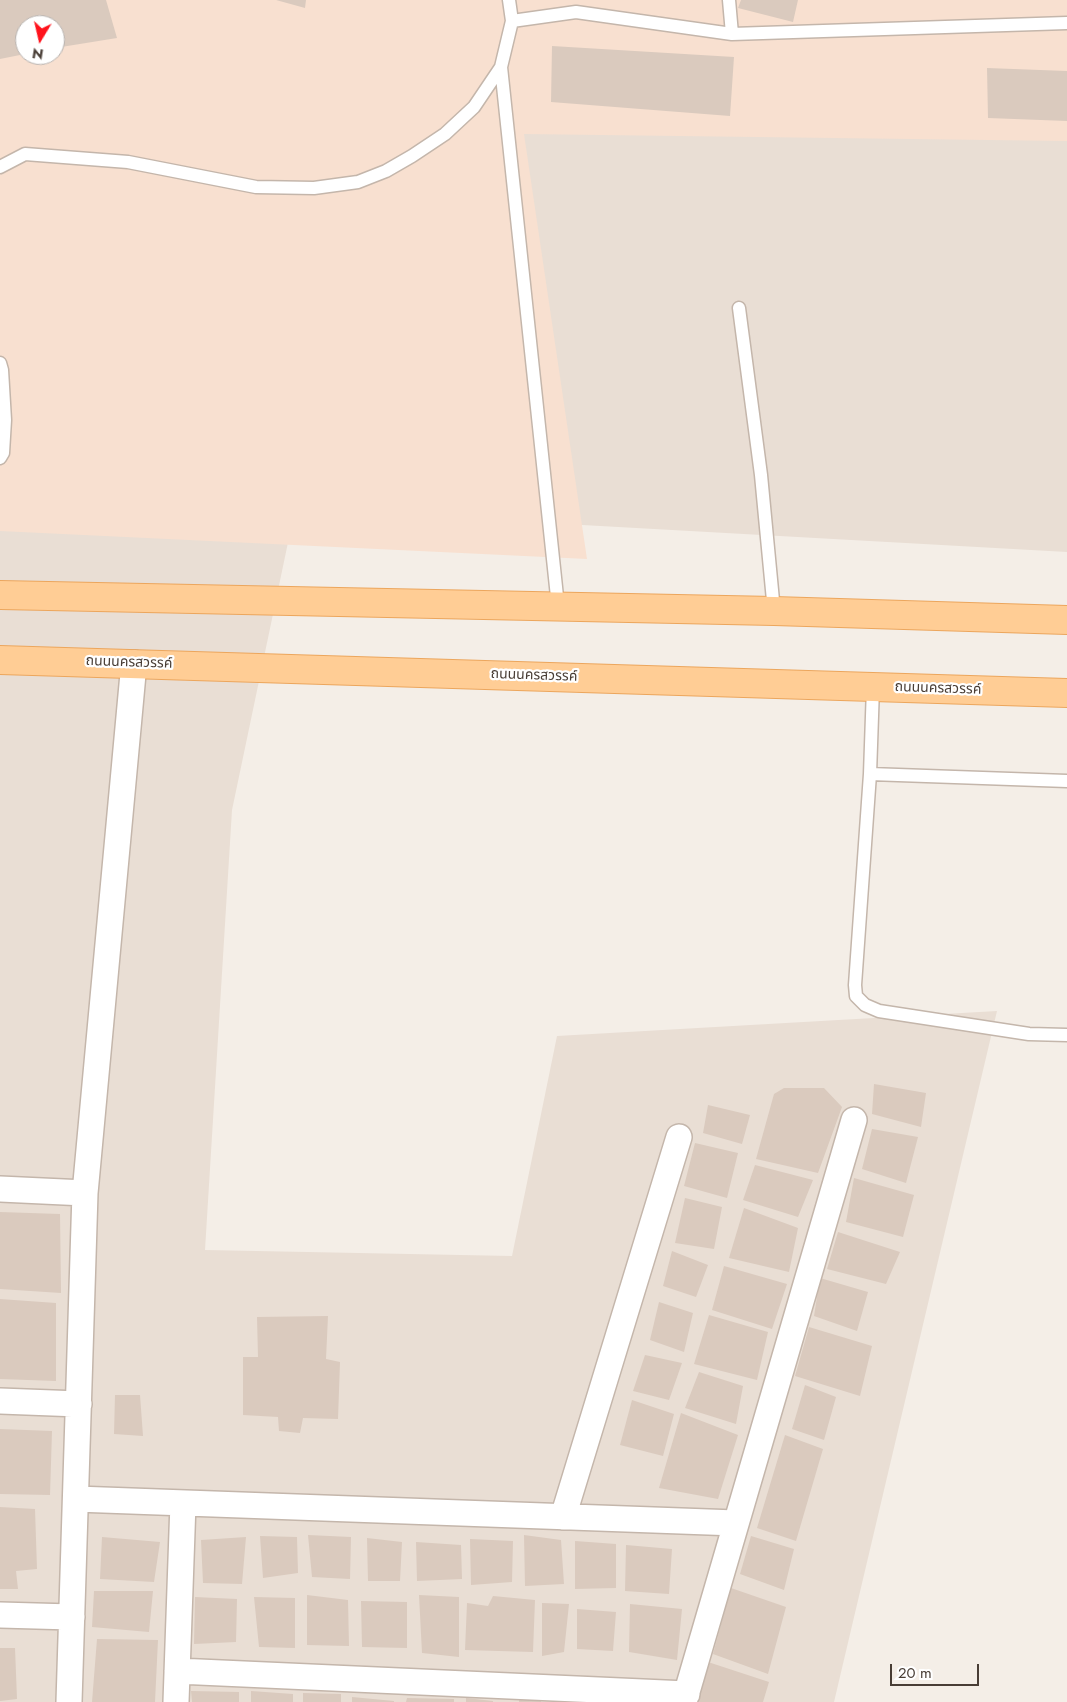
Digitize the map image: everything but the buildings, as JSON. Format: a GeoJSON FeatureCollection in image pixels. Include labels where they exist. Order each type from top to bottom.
{"type":"FeatureCollection","features":[{"type":"Feature","properties":{"kind":"main road"},"geometry":{"type":"LineString","coordinates":[[0,594],[774,611],[1067,620]]}},
{"type":"Feature","properties":{"kind":"main road","name":"ถนนนครสวรรค์"},"geometry":{"type":"LineString","coordinates":[[0,660],[1067,693]]}},
{"type":"Feature","properties":{"kind":"street"},"geometry":{"type":"LineString","coordinates":[[69,1702],[85,1193],[134,664]]}},
{"type":"Feature","properties":{"kind":"street"},"geometry":{"type":"LineString","coordinates":[[177,1671],[685,1698],[854,1120]]}},
{"type":"Feature","properties":{"kind":"street"},"geometry":{"type":"LineString","coordinates":[[563,1516],[680,1137]]}},
{"type":"Feature","properties":{"kind":"street"},"geometry":{"type":"LineString","coordinates":[[0,1189],[85,1193]]}},
{"type":"Feature","properties":{"kind":"street"},"geometry":{"type":"LineString","coordinates":[[0,1401],[79,1404]]}},
{"type":"Feature","properties":{"kind":"street"},"geometry":{"type":"LineString","coordinates":[[76,1499],[736,1522]]}},
{"type":"Feature","properties":{"kind":"street"},"geometry":{"type":"LineString","coordinates":[[176,1702],[183,1503]]}},
{"type":"Feature","properties":{"kind":"street"},"geometry":{"type":"LineString","coordinates":[[0,1615],[72,1617]]}},
{"type":"Feature","properties":{"kind":"lane"},"geometry":{"type":"LineString","coordinates":[[509,0],[512,21],[501,67],[558,606]]}},
{"type":"Feature","properties":{"kind":"lane"},"geometry":{"type":"LineString","coordinates":[[729,0],[732,34]]}},
{"type":"Feature","properties":{"kind":"lane"},"geometry":{"type":"LineString","coordinates":[[512,21],[575,6],[732,34],[1067,23]]}},
{"type":"Feature","properties":{"kind":"lane"},"geometry":{"type":"LineString","coordinates":[[0,167],[24,154],[128,162],[256,187],[314,188],[358,182],[386,171],[445,134],[474,107],[501,67]]}},
{"type":"Feature","properties":{"kind":"lane"},"geometry":{"type":"LineString","coordinates":[[739,308],[761,474],[774,611]]}},
{"type":"Feature","properties":{"kind":"lane"},"geometry":{"type":"LineString","coordinates":[[0,364],[5,420],[3,453],[0,458]]}},
{"type":"Feature","properties":{"kind":"lane"},"geometry":{"type":"LineString","coordinates":[[873,687],[870,774],[855,985],[856,996],[865,1005],[879,1011],[1029,1034],[1067,1035]]}},
{"type":"Feature","properties":{"kind":"lane"},"geometry":{"type":"LineString","coordinates":[[870,774],[1067,781]]}},
{"type":"Feature","properties":{"kind":"shaded area"},"geometry":{"type":"Polygon","coordinates":[[[0,0],[1067,0],[1067,552],[295,509],[232,810],[205,1250],[512,1256],[557,1036],[997,1011],[834,1702],[0,1702],[0,0]]]}},
{"type":"Feature","properties":{"kind":"shaded area"},"geometry":{"type":"Polygon","coordinates":[[[0,0],[1067,0],[1067,141],[524,134],[587,559],[0,531],[0,0]]]}}]}
